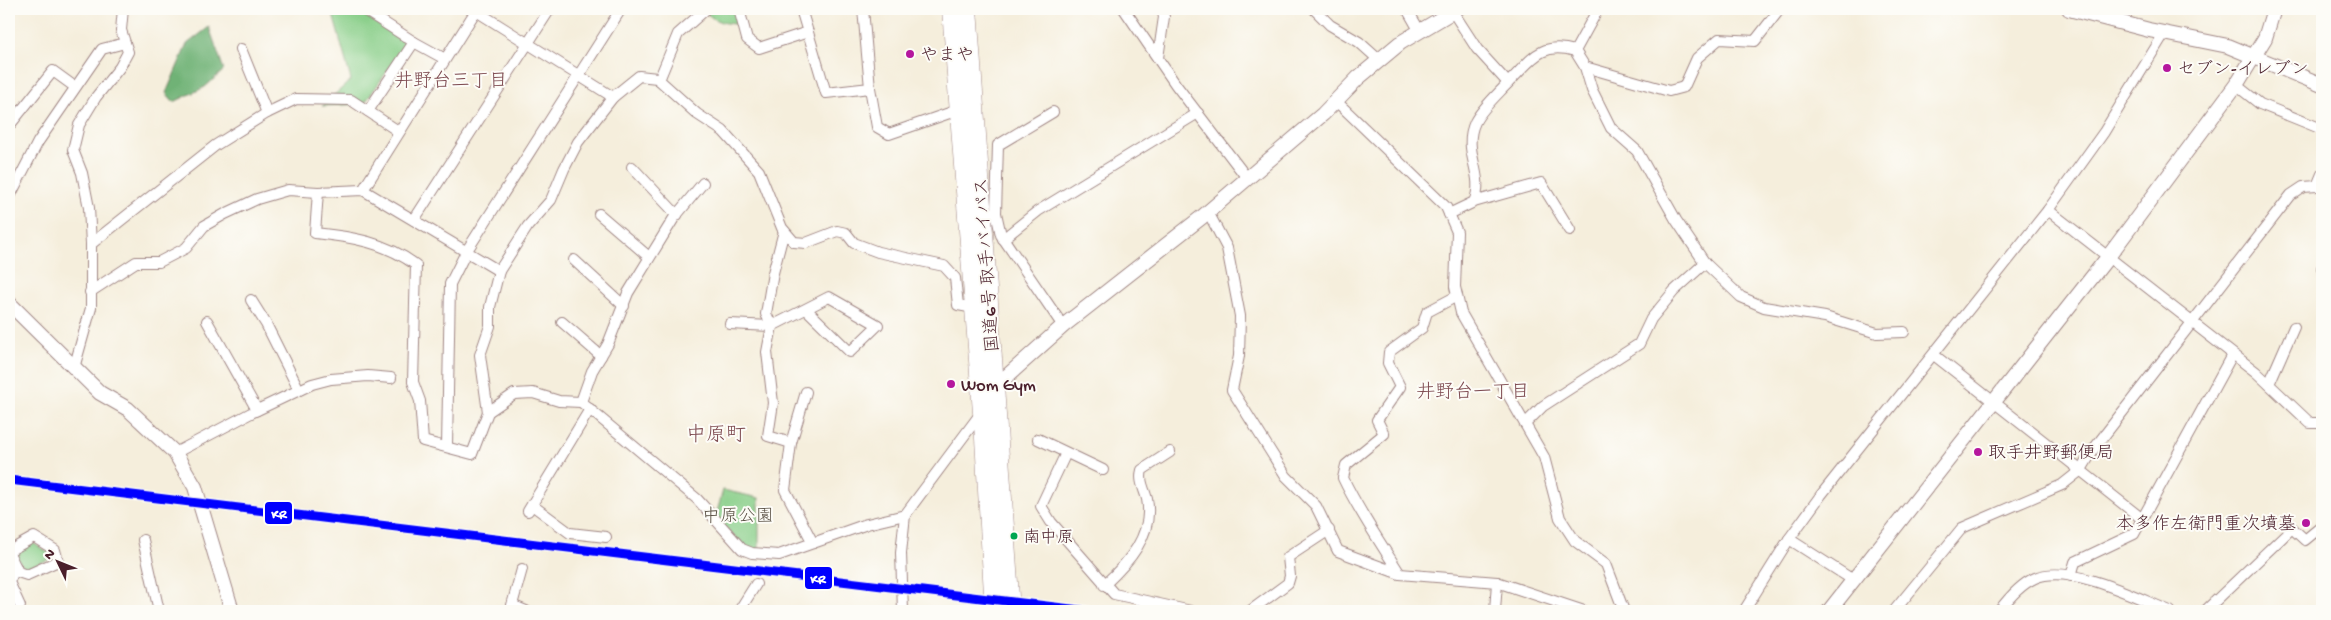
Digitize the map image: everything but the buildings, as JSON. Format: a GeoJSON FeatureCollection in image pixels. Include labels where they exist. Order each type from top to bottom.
{"type":"FeatureCollection","features":[{"type":"Feature","properties":{"kind":"highway","name":"国道6号 取手バイパス"},"geometry":{"type":"LineString","coordinates":[[951,9],[981,412],[1001,582],[1011,611]]}},
{"type":"Feature","properties":{"kind":"highway","name":"国道6号 取手バイパス"},"geometry":{"type":"LineString","coordinates":[[968,9],[989,213],[1001,582],[994,611]]}},
{"type":"Feature","properties":{"kind":"street"},"geometry":{"type":"LineString","coordinates":[[74,368],[91,308],[91,244],[89,208],[82,173],[73,150],[79,124],[128,52],[121,30],[123,9]]}},
{"type":"Feature","properties":{"kind":"street"},"geometry":{"type":"LineString","coordinates":[[363,9],[414,42],[446,59]]}},
{"type":"Feature","properties":{"kind":"street"},"geometry":{"type":"LineString","coordinates":[[363,190],[398,131],[446,59],[475,9],[613,97]]}},
{"type":"Feature","properties":{"kind":"street"},"geometry":{"type":"LineString","coordinates":[[414,220],[550,9]]}},
{"type":"Feature","properties":{"kind":"street"},"geometry":{"type":"LineString","coordinates":[[447,446],[450,284],[466,252],[621,9]]}},
{"type":"Feature","properties":{"kind":"street"},"geometry":{"type":"LineString","coordinates":[[659,80],[678,34],[704,11],[703,9]]}},
{"type":"Feature","properties":{"kind":"street"},"geometry":{"type":"LineString","coordinates":[[739,9],[747,39],[759,48],[808,32]]}},
{"type":"Feature","properties":{"kind":"street"},"geometry":{"type":"LineString","coordinates":[[801,9],[826,93],[870,88]]}},
{"type":"Feature","properties":{"kind":"street"},"geometry":{"type":"LineString","coordinates":[[863,9],[870,88],[877,127],[889,134],[958,110]]}},
{"type":"Feature","properties":{"kind":"street"},"geometry":{"type":"LineString","coordinates":[[1124,9],[1247,178]]}},
{"type":"Feature","properties":{"kind":"street"},"geometry":{"type":"LineString","coordinates":[[1158,58],[1164,17],[1162,9]]}},
{"type":"Feature","properties":{"kind":"street"},"geometry":{"type":"LineString","coordinates":[[1314,9],[1330,25],[1359,42],[1379,60]]}},
{"type":"Feature","properties":{"kind":"street"},"geometry":{"type":"LineString","coordinates":[[1407,9],[1419,30]]}},
{"type":"Feature","properties":{"kind":"street"},"geometry":{"type":"LineString","coordinates":[[1575,51],[1598,9]]}},
{"type":"Feature","properties":{"kind":"street"},"geometry":{"type":"LineString","coordinates":[[1585,67],[1669,91],[1684,87],[1697,58],[1719,40],[1755,41],[1780,9]]}},
{"type":"Feature","properties":{"kind":"street"},"geometry":{"type":"LineString","coordinates":[[2069,9],[2165,32],[2199,38],[2255,56],[2322,85]]}},
{"type":"Feature","properties":{"kind":"street"},"geometry":{"type":"LineString","coordinates":[[1829,611],[2108,257],[2236,85],[2265,38],[2274,9]]}},
{"type":"Feature","properties":{"kind":"street"},"geometry":{"type":"LineString","coordinates":[[902,607],[901,575],[905,515],[1006,377],[1063,326],[1208,212],[1336,102],[1358,78],[1379,60],[1419,30],[1455,10],[1477,49],[1508,83]]}},
{"type":"Feature","properties":{"kind":"street"},"geometry":{"type":"LineString","coordinates":[[1744,611],[1789,539],[1821,494],[2048,210],[2104,132],[2165,32]]}},
{"type":"Feature","properties":{"kind":"street"},"geometry":{"type":"LineString","coordinates":[[368,111],[414,42]]}},
{"type":"Feature","properties":{"kind":"street"},"geometry":{"type":"LineString","coordinates":[[9,198],[38,142],[74,87],[102,49],[125,43]]}},
{"type":"Feature","properties":{"kind":"street"},"geometry":{"type":"LineString","coordinates":[[1474,202],[1479,191],[1470,144],[1475,122],[1508,83],[1544,48],[1561,47],[1575,51],[1585,67],[1592,90],[1611,128],[1637,151],[1676,220],[1705,263],[1741,297],[1764,307],[1824,317],[1877,333],[1904,332]]}},
{"type":"Feature","properties":{"kind":"street"},"geometry":{"type":"LineString","coordinates":[[241,49],[267,113]]}},
{"type":"Feature","properties":{"kind":"street"},"geometry":{"type":"LineString","coordinates":[[9,126],[54,71],[74,87]]}},
{"type":"Feature","properties":{"kind":"street"},"geometry":{"type":"LineString","coordinates":[[318,192],[315,233],[360,238],[400,253],[416,265],[413,382],[420,401],[424,441],[472,454],[488,412],[480,355],[490,326],[490,307],[499,272],[528,226],[551,200],[578,142],[613,97],[639,76],[659,80],[698,114],[723,131],[759,170],[784,231],[794,242],[806,243],[837,231],[846,233],[854,243],[878,252],[944,266],[955,278],[958,305],[974,308]]}},
{"type":"Feature","properties":{"kind":"street"},"geometry":{"type":"LineString","coordinates":[[2236,85],[2260,104],[2322,129]]}},
{"type":"Feature","properties":{"kind":"street"},"geometry":{"type":"LineString","coordinates":[[91,244],[216,145],[267,113],[296,99],[351,100],[398,131]]}},
{"type":"Feature","properties":{"kind":"street"},"geometry":{"type":"LineString","coordinates":[[1336,102],[1446,208],[1457,232],[1455,287],[1461,313],[1544,457],[1560,518],[1575,541],[1606,564],[1624,611]]}},
{"type":"Feature","properties":{"kind":"street"},"geometry":{"type":"LineString","coordinates":[[1053,112],[998,145],[989,213],[1003,239],[1063,326]]}},
{"type":"Feature","properties":{"kind":"street"},"geometry":{"type":"LineString","coordinates":[[1003,239],[1038,211],[1198,113]]}},
{"type":"Feature","properties":{"kind":"street"},"geometry":{"type":"LineString","coordinates":[[632,167],[677,215]]}},
{"type":"Feature","properties":{"kind":"street"},"geometry":{"type":"LineString","coordinates":[[1894,611],[1962,528],[2062,485],[2081,470],[2094,450],[2291,195],[2303,187],[2320,187],[2322,174]]}},
{"type":"Feature","properties":{"kind":"street"},"geometry":{"type":"LineString","coordinates":[[581,402],[592,371],[601,356],[628,293],[649,256],[677,215],[703,183]]}},
{"type":"Feature","properties":{"kind":"street"},"geometry":{"type":"LineString","coordinates":[[1449,214],[1474,202],[1541,183],[1570,230]]}},
{"type":"Feature","properties":{"kind":"street"},"geometry":{"type":"LineString","coordinates":[[90,292],[136,262],[159,262],[186,248],[204,226],[257,199],[288,190],[318,192],[363,190],[499,272]]}},
{"type":"Feature","properties":{"kind":"street"},"geometry":{"type":"LineString","coordinates":[[2048,210],[2269,384],[2310,423],[2321,420]]}},
{"type":"Feature","properties":{"kind":"street"},"geometry":{"type":"LineString","coordinates":[[1208,212],[1227,248],[1240,316],[1239,356],[1232,390],[1286,476],[1316,506],[1338,551],[1400,574],[1497,582],[1584,611]]}},
{"type":"Feature","properties":{"kind":"street"},"geometry":{"type":"LineString","coordinates":[[599,214],[649,256]]}},
{"type":"Feature","properties":{"kind":"street"},"geometry":{"type":"LineString","coordinates":[[784,231],[772,273],[766,314],[772,326],[767,352],[773,403],[768,436],[791,443]]}},
{"type":"Feature","properties":{"kind":"street"},"geometry":{"type":"LineString","coordinates":[[574,260],[624,306]]}},
{"type":"Feature","properties":{"kind":"street"},"geometry":{"type":"LineString","coordinates":[[1525,424],[1544,406],[1639,344],[1651,319],[1674,291],[1705,263]]}},
{"type":"Feature","properties":{"kind":"street"},"geometry":{"type":"LineString","coordinates":[[1400,574],[1382,543],[1365,522],[1343,478],[1346,464],[1384,434],[1377,420],[1400,387],[1388,362],[1389,352],[1422,328],[1427,312],[1457,296]]}},
{"type":"Feature","properties":{"kind":"street"},"geometry":{"type":"LineString","coordinates":[[730,324],[772,326],[829,297],[878,324],[850,352],[806,309]]}},
{"type":"Feature","properties":{"kind":"street"},"geometry":{"type":"LineString","coordinates":[[251,300],[266,324],[299,390]]}},
{"type":"Feature","properties":{"kind":"street"},"geometry":{"type":"LineString","coordinates":[[9,303],[100,394],[128,409],[175,453],[195,487],[232,611]]}},
{"type":"Feature","properties":{"kind":"street"},"geometry":{"type":"LineString","coordinates":[[207,321],[257,410]]}},
{"type":"Feature","properties":{"kind":"street"},"geometry":{"type":"LineString","coordinates":[[562,322],[601,356]]}},
{"type":"Feature","properties":{"kind":"street"},"geometry":{"type":"LineString","coordinates":[[2269,384],[2294,327]]}},
{"type":"Feature","properties":{"kind":"street"},"geometry":{"type":"LineString","coordinates":[[1934,355],[2141,518]]}},
{"type":"Feature","properties":{"kind":"street"},"geometry":{"type":"LineString","coordinates":[[2071,576],[2076,562],[2134,534],[2141,518],[2232,355]]}},
{"type":"Feature","properties":{"kind":"street"},"geometry":{"type":"LineString","coordinates":[[175,453],[299,390],[331,379],[368,376],[391,378]]}},
{"type":"Feature","properties":{"kind":"street"},"geometry":{"type":"LineString","coordinates":[[806,392],[791,443],[785,490],[813,543]]}},
{"type":"Feature","properties":{"kind":"street"},"geometry":{"type":"LineString","coordinates":[[488,412],[514,394],[533,393],[559,401],[581,402],[697,499],[742,549],[752,553],[780,555],[867,524],[905,515]]}},
{"type":"Feature","properties":{"kind":"street"},"geometry":{"type":"LineString","coordinates":[[590,409],[530,508],[570,533],[606,537]]}},
{"type":"Feature","properties":{"kind":"street"},"geometry":{"type":"LineString","coordinates":[[1038,440],[1103,470]]}},
{"type":"Feature","properties":{"kind":"street"},"geometry":{"type":"LineString","coordinates":[[1104,585],[1124,567],[1140,544],[1147,527],[1148,512],[1140,478],[1142,470],[1170,452]]}},
{"type":"Feature","properties":{"kind":"street"},"geometry":{"type":"LineString","coordinates":[[1066,453],[1041,506],[1051,522],[1104,585],[1114,594],[1191,611]]}},
{"type":"Feature","properties":{"kind":"street"},"geometry":{"type":"LineString","coordinates":[[2205,611],[2292,528],[2304,540],[2322,526]]}},
{"type":"Feature","properties":{"kind":"street"},"geometry":{"type":"LineString","coordinates":[[1250,611],[1288,583],[1290,576],[1288,557],[1329,530]]}},
{"type":"Feature","properties":{"kind":"street"},"geometry":{"type":"LineString","coordinates":[[34,537],[55,550],[58,562],[27,575],[18,572],[9,552],[34,537]]}},
{"type":"Feature","properties":{"kind":"street"},"geometry":{"type":"LineString","coordinates":[[1789,539],[1853,580]]}},
{"type":"Feature","properties":{"kind":"street"},"geometry":{"type":"LineString","coordinates":[[143,540],[159,611]]}},
{"type":"Feature","properties":{"kind":"street"},"geometry":{"type":"LineString","coordinates":[[16,567],[9,582],[20,606]]}},
{"type":"Feature","properties":{"kind":"street"},"geometry":{"type":"LineString","coordinates":[[522,569],[512,605],[526,611]]}},
{"type":"Feature","properties":{"kind":"street"},"geometry":{"type":"LineString","coordinates":[[1999,611],[2010,597],[2035,578],[2058,574],[2092,580],[2170,611]]}},
{"type":"Feature","properties":{"kind":"street"},"geometry":{"type":"LineString","coordinates":[[1495,611],[1497,582]]}},
{"type":"Feature","properties":{"kind":"street"},"geometry":{"type":"LineString","coordinates":[[743,608],[756,584]]}},
{"type":"Feature","properties":{"kind":"green space"},"geometry":{"type":"Polygon","coordinates":[[[329,9],[354,9],[407,43],[364,104],[322,106],[351,80],[332,11],[329,9]]]}},
{"type":"Feature","properties":{"kind":"green space"},"geometry":{"type":"Polygon","coordinates":[[[703,9],[737,9],[740,24],[720,21],[711,17],[703,9]]]}},
{"type":"Feature","properties":{"kind":"green space"},"geometry":{"type":"Polygon","coordinates":[[[209,27],[224,70],[205,87],[174,102],[166,93],[187,44],[209,27]]]}},
{"type":"Feature","properties":{"kind":"green space","name":"中原公園"},"geometry":{"type":"Polygon","coordinates":[[[723,490],[759,498],[759,554],[752,553],[715,519],[723,490]]]}},
{"type":"Feature","properties":{"kind":"green space"},"geometry":{"type":"Polygon","coordinates":[[[33,543],[49,553],[50,559],[25,569],[16,557],[17,551],[33,543]]]}},
{"type":"Feature","properties":{"kind":"transit line","name":"KR"},"geometry":{"type":"LineString","coordinates":[[9,480],[1088,611]]}},
{"type":"Feature","properties":{"kind":"place","name":"やまや"},"geometry":{"type":"Point","coordinates":[910,54]}},
{"type":"Feature","properties":{"kind":"place","name":"セブン-イレブン"},"geometry":{"type":"Point","coordinates":[2167,68]}},
{"type":"Feature","properties":{"kind":"place","name":"Wom Gym"},"geometry":{"type":"Point","coordinates":[951,384]}},
{"type":"Feature","properties":{"kind":"place","name":"取手井野郵便局"},"geometry":{"type":"Point","coordinates":[1978,452]}},
{"type":"Feature","properties":{"kind":"place","name":"本多作左衛門重次墳墓"},"geometry":{"type":"Point","coordinates":[2306,523]}},
{"type":"Feature","properties":{"kind":"place","name":"南中原"},"geometry":{"type":"Point","coordinates":[1014,536]}},
{"type":"Feature","properties":{"kind":"district","name":"井野台三丁目"},"geometry":{"type":"Point","coordinates":[451,79]}},
{"type":"Feature","properties":{"kind":"district","name":"井野台一丁目"},"geometry":{"type":"Point","coordinates":[1473,390]}},
{"type":"Feature","properties":{"kind":"district","name":"中原町"},"geometry":{"type":"Point","coordinates":[716,433]}}]}
